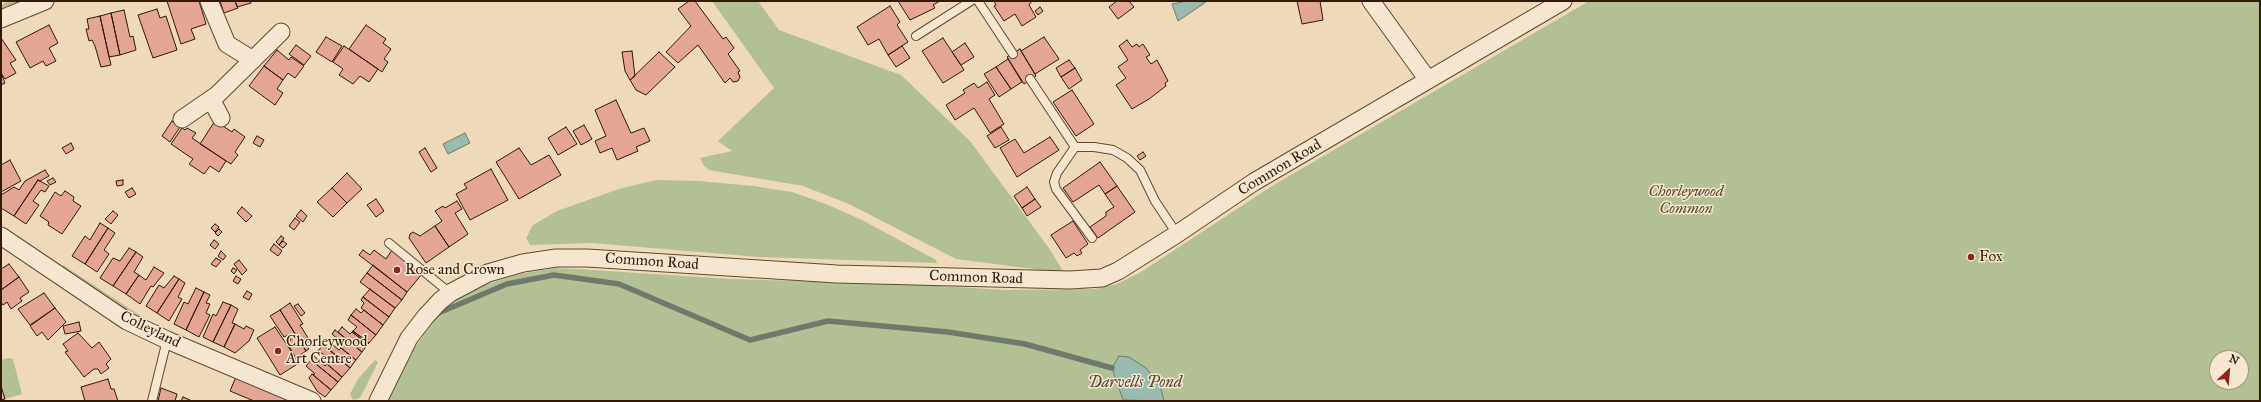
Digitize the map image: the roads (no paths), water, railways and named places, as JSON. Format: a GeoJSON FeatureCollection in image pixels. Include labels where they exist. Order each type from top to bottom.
{"type":"FeatureCollection","features":[{"type":"Feature","properties":{"kind":"street"},"geometry":{"type":"LineString","coordinates":[[1,19],[45,1]]}},
{"type":"Feature","properties":{"kind":"street"},"geometry":{"type":"LineString","coordinates":[[209,1],[227,44],[253,60]]}},
{"type":"Feature","properties":{"kind":"street"},"geometry":{"type":"LineString","coordinates":[[1371,1],[1428,80]]}},
{"type":"Feature","properties":{"kind":"street","name":"Common Road"},"geometry":{"type":"LineString","coordinates":[[378,401],[409,338],[426,316],[450,293],[488,273],[523,263],[556,258],[587,258],[837,274],[1084,280],[1102,278],[1118,271],[1177,234],[1254,182],[1563,1]]}},
{"type":"Feature","properties":{"kind":"street"},"geometry":{"type":"LineString","coordinates":[[182,119],[211,99],[281,32]]}},
{"type":"Feature","properties":{"kind":"street"},"geometry":{"type":"LineString","coordinates":[[211,99],[221,118]]}},
{"type":"Feature","properties":{"kind":"street","name":"Colleyland"},"geometry":{"type":"LineString","coordinates":[[1,236],[126,321],[167,340],[312,401]]}},
{"type":"Feature","properties":{"kind":"lane"},"geometry":{"type":"LineString","coordinates":[[916,36],[971,1]]}},
{"type":"Feature","properties":{"kind":"lane"},"geometry":{"type":"LineString","coordinates":[[978,1],[1013,54]]}},
{"type":"Feature","properties":{"kind":"lane"},"geometry":{"type":"LineString","coordinates":[[1030,79],[1075,147]]}},
{"type":"Feature","properties":{"kind":"lane"},"geometry":{"type":"LineString","coordinates":[[1075,147],[1094,147],[1113,150],[1127,158],[1140,170],[1155,201],[1177,234]]}},
{"type":"Feature","properties":{"kind":"lane"},"geometry":{"type":"LineString","coordinates":[[1075,147],[1057,173],[1054,182],[1056,189],[1092,238]]}},
{"type":"Feature","properties":{"kind":"lane"},"geometry":{"type":"LineString","coordinates":[[389,243],[450,293]]}},
{"type":"Feature","properties":{"kind":"lane"},"geometry":{"type":"LineString","coordinates":[[152,401],[167,340]]}},
{"type":"Feature","properties":{"kind":"water"},"geometry":{"type":"Polygon","coordinates":[[[1187,1],[1206,2],[1178,21],[1172,4],[1187,1]]]}},
{"type":"Feature","properties":{"kind":"water"},"geometry":{"type":"Polygon","coordinates":[[[465,133],[470,143],[448,154],[443,144],[465,133]]]}},
{"type":"Feature","properties":{"kind":"water","name":"Darvells Pond"},"geometry":{"type":"Polygon","coordinates":[[[1119,356],[1129,357],[1146,368],[1161,389],[1164,401],[1123,400],[1112,368],[1119,356]]]}},
{"type":"Feature","properties":{"kind":"waterway"},"geometry":{"type":"LineString","coordinates":[[436,314],[507,284],[554,275],[619,284],[750,340],[828,321],[948,332],[1025,344],[1112,368]]}},
{"type":"Feature","properties":{"kind":"place","name":"Fox"},"geometry":{"type":"Point","coordinates":[1971,257]}},
{"type":"Feature","properties":{"kind":"place","name":"Rose and Crown"},"geometry":{"type":"Point","coordinates":[397,270]}},
{"type":"Feature","properties":{"kind":"place","name":"Chorleywood Art Centre"},"geometry":{"type":"Point","coordinates":[278,351]}},
{"type":"Feature","properties":{"kind":"park label","name":"Chorleywood Common"},"geometry":{"type":"Point","coordinates":[1686,200]}}]}
